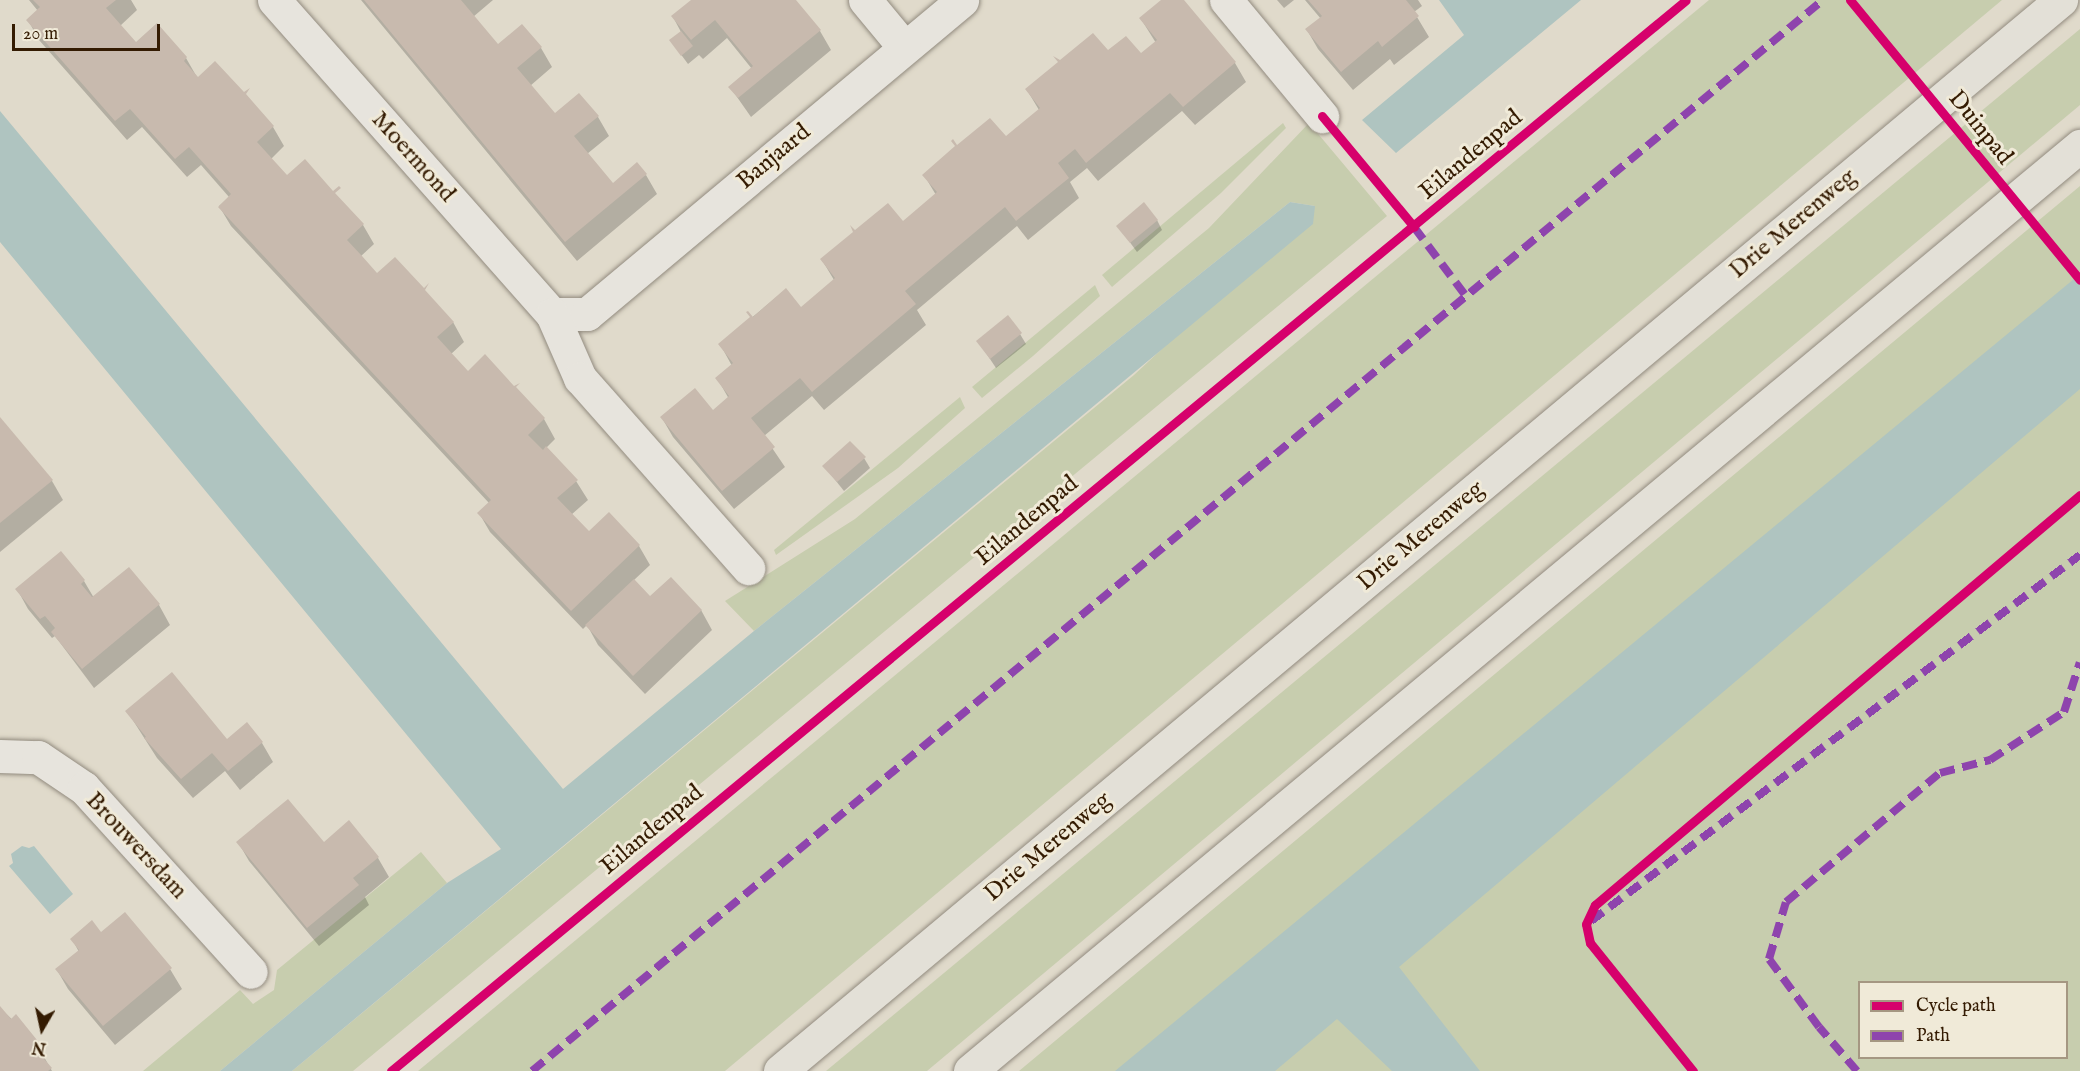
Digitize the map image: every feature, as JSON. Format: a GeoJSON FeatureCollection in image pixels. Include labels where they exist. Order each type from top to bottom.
{"type":"FeatureCollection","features":[{"type":"Feature","properties":{"kind":"highway","name":"Drie Merenweg"},"geometry":{"type":"LineString","coordinates":[[780,1071],[2061,0]]}},
{"type":"Feature","properties":{"kind":"highway"},"geometry":{"type":"LineString","coordinates":[[970,1071],[2080,146]]}},
{"type":"Feature","properties":{"kind":"street","name":"Moermond"},"geometry":{"type":"LineString","coordinates":[[274,0],[552,314],[580,378],[748,568]]}},
{"type":"Feature","properties":{"kind":"street"},"geometry":{"type":"LineString","coordinates":[[865,0],[904,47]]}},
{"type":"Feature","properties":{"kind":"street","name":"Banjaard"},"geometry":{"type":"LineString","coordinates":[[552,314],[587,314],[962,0]]}},
{"type":"Feature","properties":{"kind":"street"},"geometry":{"type":"LineString","coordinates":[[1226,0],[1322,116]]}},
{"type":"Feature","properties":{"kind":"street","name":"Brouwersdam"},"geometry":{"type":"LineString","coordinates":[[0,756],[38,757],[84,788],[252,972]]}},
{"type":"Feature","properties":{"kind":"green space"},"geometry":{"type":"Polygon","coordinates":[[[1709,0],[2002,0],[725,1071],[418,1071],[1709,0]]]}},
{"type":"Feature","properties":{"kind":"green space"},"geometry":{"type":"Polygon","coordinates":[[[2080,29],[2080,105],[927,1071],[826,1071],[2080,29]]]}},
{"type":"Feature","properties":{"kind":"green space"},"geometry":{"type":"Polygon","coordinates":[[[1283,123],[1286,128],[1221,193],[1112,287],[1102,275],[1283,123]]]}},
{"type":"Feature","properties":{"kind":"green space"},"geometry":{"type":"Polygon","coordinates":[[[1309,123],[1387,216],[353,1071],[292,1071],[1134,375],[1315,206],[1290,202],[754,631],[725,601],[855,519],[1209,228],[1309,123]]]}},
{"type":"Feature","properties":{"kind":"green space"},"geometry":{"type":"Polygon","coordinates":[[[2080,186],[2080,1071],[1019,1071],[2080,186]]]}},
{"type":"Feature","properties":{"kind":"green space"},"geometry":{"type":"Polygon","coordinates":[[[1095,285],[1100,296],[982,398],[972,387],[1095,285]]]}},
{"type":"Feature","properties":{"kind":"green space"},"geometry":{"type":"Polygon","coordinates":[[[960,397],[965,408],[898,468],[776,555],[774,550],[960,397]]]}},
{"type":"Feature","properties":{"kind":"green space"},"geometry":{"type":"Polygon","coordinates":[[[421,852],[447,883],[220,1071],[143,1071],[240,990],[253,1004],[274,990],[277,970],[421,852]]]}},
{"type":"Feature","properties":{"kind":"shaded area"},"geometry":{"type":"Polygon","coordinates":[[[1439,0],[1581,0],[1396,153],[1362,120],[1464,35],[1439,0]]]}},
{"type":"Feature","properties":{"kind":"shaded area"},"geometry":{"type":"Polygon","coordinates":[[[0,111],[563,789],[754,631],[1290,202],[1315,206],[1313,224],[292,1071],[220,1071],[447,883],[501,849],[0,242],[0,111]]]}},
{"type":"Feature","properties":{"kind":"shaded area"},"geometry":{"type":"Polygon","coordinates":[[[2080,274],[2080,389],[1399,967],[1480,1071],[1392,1071],[1337,1019],[1275,1071],[1115,1071],[2080,274]]]}},
{"type":"Feature","properties":{"kind":"shaded area"},"geometry":{"type":"Polygon","coordinates":[[[22,846],[29,848],[34,846],[73,894],[50,914],[9,866],[13,863],[11,854],[22,846]]]}},
{"type":"Feature","properties":{"kind":"building"},"geometry":{"type":"Polygon","coordinates":[[[33,0],[116,0],[106,8],[136,42],[157,23],[187,57],[184,61],[198,77],[215,61],[244,92],[250,88],[246,94],[274,126],[257,142],[287,175],[305,159],[333,191],[339,186],[341,188],[335,193],[364,224],[347,240],[377,273],[395,257],[424,288],[429,283],[425,290],[454,322],[437,337],[468,371],[485,354],[514,386],[520,383],[516,387],[545,418],[528,435],[543,450],[546,446],[578,480],[557,498],[589,531],[609,512],[640,545],[571,611],[477,513],[491,500],[218,207],[231,194],[189,147],[175,159],[130,109],[115,121],[26,20],[40,7],[33,0]]]}},
{"type":"Feature","properties":{"kind":"building"},"geometry":{"type":"Polygon","coordinates":[[[364,0],[461,0],[498,44],[522,24],[542,47],[517,68],[555,113],[579,93],[599,116],[574,136],[613,183],[637,162],[647,174],[565,242],[364,0]]]}},
{"type":"Feature","properties":{"kind":"building"},"geometry":{"type":"Polygon","coordinates":[[[691,0],[796,0],[821,30],[738,98],[728,87],[753,66],[715,20],[691,40],[671,16],[691,0]]]}},
{"type":"Feature","properties":{"kind":"building"},"geometry":{"type":"Polygon","coordinates":[[[1161,0],[1184,0],[1236,62],[1183,107],[1170,93],[1086,163],[1075,149],[1058,163],[1069,178],[1016,221],[1005,207],[905,291],[916,304],[812,392],[800,378],[751,418],[775,447],[722,491],[660,417],[695,388],[713,410],[729,396],[715,378],[733,363],[718,344],[750,317],[746,312],[748,311],[753,317],[786,288],[801,307],[835,278],[820,259],[853,232],[850,225],[855,230],[888,203],[903,221],[937,192],[922,175],[955,146],[951,141],[953,139],[957,145],[990,118],[1006,136],[1040,108],[1025,89],[1058,62],[1053,56],[1060,60],[1093,33],[1108,50],[1126,36],[1141,53],[1157,40],[1139,18],[1161,0]]]}},
{"type":"Feature","properties":{"kind":"building"},"geometry":{"type":"Polygon","coordinates":[[[1308,0],[1406,0],[1419,16],[1382,47],[1378,41],[1341,72],[1305,29],[1322,16],[1308,0]]]}},
{"type":"Feature","properties":{"kind":"building"},"geometry":{"type":"Polygon","coordinates":[[[681,31],[693,46],[681,56],[669,40],[681,31]]]}},
{"type":"Feature","properties":{"kind":"building"},"geometry":{"type":"Polygon","coordinates":[[[1144,202],[1158,220],[1130,243],[1116,226],[1144,202]]]}},
{"type":"Feature","properties":{"kind":"building"},"geometry":{"type":"Polygon","coordinates":[[[1008,315],[1022,333],[990,359],[976,341],[1008,315]]]}},
{"type":"Feature","properties":{"kind":"building"},"geometry":{"type":"Polygon","coordinates":[[[0,417],[53,480],[0,523],[0,417]]]}},
{"type":"Feature","properties":{"kind":"building"},"geometry":{"type":"Polygon","coordinates":[[[850,441],[866,457],[837,482],[822,466],[850,441]]]}},
{"type":"Feature","properties":{"kind":"building"},"geometry":{"type":"Polygon","coordinates":[[[61,551],[85,580],[81,584],[92,597],[129,567],[160,604],[82,669],[51,632],[55,628],[45,616],[40,619],[15,589],[61,551]]]}},
{"type":"Feature","properties":{"kind":"building"},"geometry":{"type":"Polygon","coordinates":[[[671,577],[702,610],[633,676],[585,625],[634,579],[650,596],[671,577]]]}},
{"type":"Feature","properties":{"kind":"building"},"geometry":{"type":"Polygon","coordinates":[[[172,672],[227,739],[247,722],[263,742],[228,771],[212,753],[181,779],[144,738],[146,737],[125,711],[172,672]]]}},
{"type":"Feature","properties":{"kind":"building"},"geometry":{"type":"Polygon","coordinates":[[[288,799],[324,842],[349,820],[379,857],[353,878],[359,885],[307,928],[236,842],[288,799]]]}},
{"type":"Feature","properties":{"kind":"building"},"geometry":{"type":"Polygon","coordinates":[[[125,912],[172,968],[103,1026],[55,969],[79,950],[70,939],[92,920],[101,932],[125,912]]]}},
{"type":"Feature","properties":{"kind":"building"},"geometry":{"type":"Polygon","coordinates":[[[0,1006],[11,1019],[16,1014],[37,1040],[32,1045],[52,1068],[48,1071],[0,1071],[0,1006]]]}},
{"type":"Feature","properties":{"kind":"marked path"},"geometry":{"type":"LineString","coordinates":[[532,1071],[1823,0]]}},
{"type":"Feature","properties":{"kind":"marked path"},"geometry":{"type":"LineString","coordinates":[[1414,227],[1465,295]]}},
{"type":"Feature","properties":{"kind":"marked path"},"geometry":{"type":"LineString","coordinates":[[1591,921],[2080,555]]}},
{"type":"Feature","properties":{"kind":"marked path"},"geometry":{"type":"LineString","coordinates":[[1857,1071],[1819,1027],[1769,959],[1786,902],[1940,773],[1990,760],[2064,712],[2080,662]]}},
{"type":"Feature","properties":{"kind":"cycle path","name":"Eilandenpad"},"geometry":{"type":"LineString","coordinates":[[391,1071],[1686,0]]}},
{"type":"Feature","properties":{"kind":"cycle path","name":"Duinpad"},"geometry":{"type":"LineString","coordinates":[[1850,0],[2080,280]]}},
{"type":"Feature","properties":{"kind":"cycle path"},"geometry":{"type":"LineString","coordinates":[[1322,116],[1414,227]]}},
{"type":"Feature","properties":{"kind":"cycle path"},"geometry":{"type":"LineString","coordinates":[[1693,1071],[1590,943],[1586,924],[1595,905],[2080,495]]}}]}
